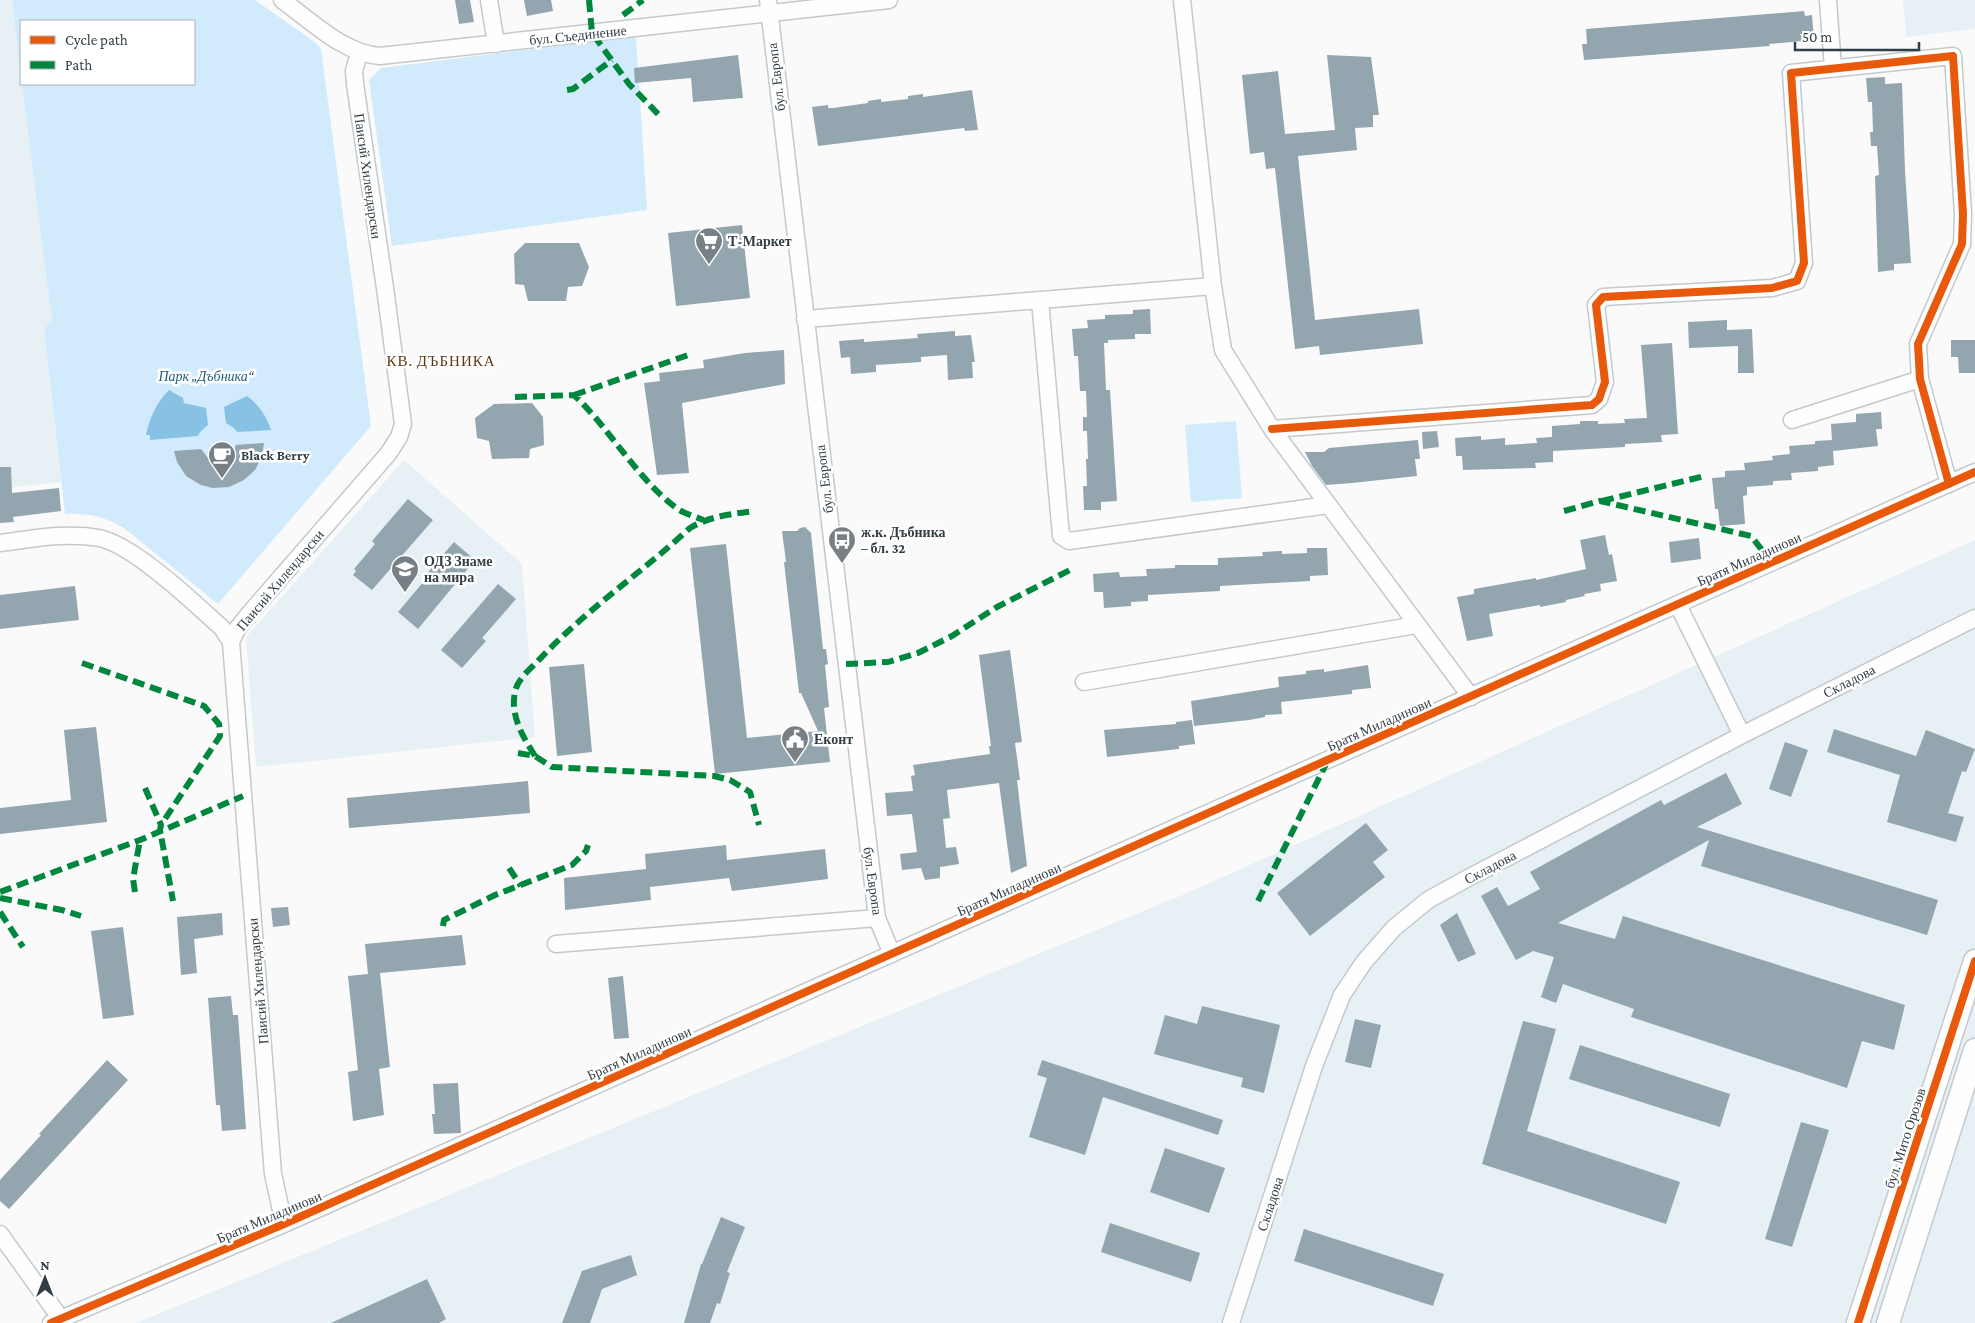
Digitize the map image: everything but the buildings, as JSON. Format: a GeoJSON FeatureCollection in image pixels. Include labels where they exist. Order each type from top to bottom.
{"type":"FeatureCollection","features":[{"type":"Feature","properties":{"kind":"main road","name":"бул. Мито Орозов"},"geometry":{"type":"LineString","coordinates":[[1858,1323],[1975,961]]}},
{"type":"Feature","properties":{"kind":"main road"},"geometry":{"type":"LineString","coordinates":[[1888,1323],[1975,1050]]}},
{"type":"Feature","properties":{"kind":"street","name":"бул. Съединение"},"geometry":{"type":"LineString","coordinates":[[282,0],[340,42],[359,53],[380,56],[496,44],[768,7],[889,0]]}},
{"type":"Feature","properties":{"kind":"street"},"geometry":{"type":"LineString","coordinates":[[489,0],[496,44]]}},
{"type":"Feature","properties":{"kind":"street"},"geometry":{"type":"LineString","coordinates":[[1182,0],[1213,286],[1223,350],[1272,429],[1471,697]]}},
{"type":"Feature","properties":{"kind":"street"},"geometry":{"type":"LineString","coordinates":[[1828,0],[1833,68]]}},
{"type":"Feature","properties":{"kind":"street","name":"бул. Европа"},"geometry":{"type":"LineString","coordinates":[[768,7],[877,918],[892,954]]}},
{"type":"Feature","properties":{"kind":"street","name":"Паисий Хилендарски"},"geometry":{"type":"LineString","coordinates":[[284,1224],[273,1174],[232,642],[237,628],[248,614],[388,454],[399,437],[403,424],[355,84],[354,71],[359,53]]}},
{"type":"Feature","properties":{"kind":"street"},"geometry":{"type":"LineString","coordinates":[[1272,429],[1592,405],[1599,399],[1605,382],[1596,305],[1603,297],[1772,288],[1797,281],[1804,263],[1791,73],[1953,56],[1963,214],[1962,244],[1918,344],[1920,379],[1949,484]]}},
{"type":"Feature","properties":{"kind":"street"},"geometry":{"type":"LineString","coordinates":[[805,319],[1213,286]]}},
{"type":"Feature","properties":{"kind":"street"},"geometry":{"type":"LineString","coordinates":[[1040,300],[1062,536],[1069,541],[1328,506]]}},
{"type":"Feature","properties":{"kind":"street"},"geometry":{"type":"LineString","coordinates":[[1792,420],[1920,379]]}},
{"type":"Feature","properties":{"kind":"street","name":"Братя Миладинови"},"geometry":{"type":"LineString","coordinates":[[56,1321],[284,1224],[1975,472]]}},
{"type":"Feature","properties":{"kind":"street"},"geometry":{"type":"LineString","coordinates":[[0,543],[70,535],[101,538],[134,553],[222,628],[232,642]]}},
{"type":"Feature","properties":{"kind":"street"},"geometry":{"type":"LineString","coordinates":[[1678,605],[1742,734]]}},
{"type":"Feature","properties":{"kind":"street","name":"Складова"},"geometry":{"type":"LineString","coordinates":[[1231,1323],[1318,1057],[1342,995],[1364,962],[1394,928],[1428,900],[1742,734],[1975,618]]}},
{"type":"Feature","properties":{"kind":"street"},"geometry":{"type":"LineString","coordinates":[[1084,682],[1416,625]]}},
{"type":"Feature","properties":{"kind":"street"},"geometry":{"type":"LineString","coordinates":[[556,944],[877,918]]}},
{"type":"Feature","properties":{"kind":"street"},"geometry":{"type":"LineString","coordinates":[[0,1234],[56,1321]]}},
{"type":"Feature","properties":{"kind":"shaded area"},"geometry":{"type":"Polygon","coordinates":[[[0,0],[12,0],[20,64],[20,85],[23,85],[52,321],[44,330],[61,482],[0,489],[0,0]]]}},
{"type":"Feature","properties":{"kind":"shaded area"},"geometry":{"type":"Polygon","coordinates":[[[1903,0],[1975,0],[1975,29],[1906,37],[1903,0]]]}},
{"type":"Feature","properties":{"kind":"shaded area","name":"ОДЗ Знаме на мира"},"geometry":{"type":"Polygon","coordinates":[[[404,460],[522,564],[535,737],[256,767],[246,637],[404,460]]]}},
{"type":"Feature","properties":{"kind":"shaded area"},"geometry":{"type":"Polygon","coordinates":[[[1975,540],[1975,1323],[136,1323],[1185,894],[1975,540]]]}},
{"type":"Feature","properties":{"kind":"green space","name":"Парк „Дъбника“"},"geometry":{"type":"Polygon","coordinates":[[[12,0],[255,0],[316,43],[321,49],[371,426],[218,604],[124,528],[96,516],[65,514],[44,329],[52,321],[22,85],[195,85],[195,20],[20,20],[20,68],[12,0]]]}},
{"type":"Feature","properties":{"kind":"green space"},"geometry":{"type":"Polygon","coordinates":[[[636,36],[647,210],[392,246],[369,80],[381,68],[636,36]]]}},
{"type":"Feature","properties":{"kind":"green space"},"geometry":{"type":"Polygon","coordinates":[[[1236,421],[1242,498],[1191,502],[1185,425],[1236,421]]]}},
{"type":"Feature","properties":{"kind":"water"},"geometry":{"type":"Polygon","coordinates":[[[169,390],[183,398],[184,403],[206,408],[208,425],[198,436],[150,440],[150,435],[146,435],[154,411],[160,400],[169,390]]]}},
{"type":"Feature","properties":{"kind":"water"},"geometry":{"type":"Polygon","coordinates":[[[247,396],[262,411],[271,430],[237,432],[226,423],[224,407],[247,396]]]}},
{"type":"Feature","properties":{"kind":"marked path"},"geometry":{"type":"LineString","coordinates":[[589,0],[592,33],[629,84],[659,115]]}},
{"type":"Feature","properties":{"kind":"marked path"},"geometry":{"type":"LineString","coordinates":[[623,15],[643,0]]}},
{"type":"Feature","properties":{"kind":"marked path"},"geometry":{"type":"LineString","coordinates":[[567,90],[573,89],[612,60]]}},
{"type":"Feature","properties":{"kind":"marked path"},"geometry":{"type":"LineString","coordinates":[[574,395],[691,354]]}},
{"type":"Feature","properties":{"kind":"marked path"},"geometry":{"type":"LineString","coordinates":[[515,397],[574,395],[661,495],[678,509],[703,520]]}},
{"type":"Feature","properties":{"kind":"marked path"},"geometry":{"type":"LineString","coordinates":[[1602,501],[1705,476]]}},
{"type":"Feature","properties":{"kind":"marked path"},"geometry":{"type":"LineString","coordinates":[[1564,511],[1600,501],[1751,536],[1772,563]]}},
{"type":"Feature","properties":{"kind":"marked path"},"geometry":{"type":"LineString","coordinates":[[535,756],[522,734],[514,709],[516,688],[524,676],[573,626],[690,528],[713,518],[755,511]]}},
{"type":"Feature","properties":{"kind":"marked path"},"geometry":{"type":"LineString","coordinates":[[846,664],[888,662],[918,653],[952,636],[997,607],[1072,569]]}},
{"type":"Feature","properties":{"kind":"marked path"},"geometry":{"type":"LineString","coordinates":[[82,663],[204,706],[219,724],[220,736],[161,825]]}},
{"type":"Feature","properties":{"kind":"marked path"},"geometry":{"type":"LineString","coordinates":[[518,753],[535,756],[552,767],[714,776],[730,780],[750,792],[759,825]]}},
{"type":"Feature","properties":{"kind":"marked path"},"geometry":{"type":"LineString","coordinates":[[1258,901],[1328,760]]}},
{"type":"Feature","properties":{"kind":"marked path"},"geometry":{"type":"LineString","coordinates":[[145,788],[161,825],[160,830],[173,901]]}},
{"type":"Feature","properties":{"kind":"marked path"},"geometry":{"type":"LineString","coordinates":[[0,892],[140,840],[243,796]]}},
{"type":"Feature","properties":{"kind":"marked path"},"geometry":{"type":"LineString","coordinates":[[135,892],[133,879],[140,840]]}},
{"type":"Feature","properties":{"kind":"marked path"},"geometry":{"type":"LineString","coordinates":[[443,926],[444,920],[495,895],[572,865],[586,851],[588,845]]}},
{"type":"Feature","properties":{"kind":"marked path"},"geometry":{"type":"LineString","coordinates":[[509,868],[521,886]]}},
{"type":"Feature","properties":{"kind":"marked path"},"geometry":{"type":"LineString","coordinates":[[0,898],[62,910],[81,916]]}},
{"type":"Feature","properties":{"kind":"marked path"},"geometry":{"type":"LineString","coordinates":[[0,912],[23,947]]}},
{"type":"Feature","properties":{"kind":"cycle path"},"geometry":{"type":"LineString","coordinates":[[1272,429],[1592,405],[1599,399],[1605,382],[1596,305],[1603,297],[1772,288],[1797,281],[1804,263],[1791,73],[1953,56],[1963,214],[1962,244],[1918,344],[1920,379],[1949,484]]}},
{"type":"Feature","properties":{"kind":"cycle path"},"geometry":{"type":"LineString","coordinates":[[51,1323],[284,1224],[1975,472]]}},
{"type":"Feature","properties":{"kind":"cycle path"},"geometry":{"type":"LineString","coordinates":[[1858,1323],[1975,961]]}},
{"type":"Feature","properties":{"kind":"place","name":"Т-Маркет"},"geometry":{"type":"Point","coordinates":[709,265]}},
{"type":"Feature","properties":{"kind":"place","name":"Black Berry"},"geometry":{"type":"Point","coordinates":[222,479]}},
{"type":"Feature","properties":{"kind":"place","name":"ж.к. Дъбника – бл. 32"},"geometry":{"type":"Point","coordinates":[842,564]}},
{"type":"Feature","properties":{"kind":"place","name":"ОДЗ Знаме на мира"},"geometry":{"type":"Point","coordinates":[405,593]}},
{"type":"Feature","properties":{"kind":"place","name":"Еконт"},"geometry":{"type":"Point","coordinates":[795,763]}},
{"type":"Feature","properties":{"kind":"district","name":"КВ. ДЪБНИКА"},"geometry":{"type":"Point","coordinates":[441,361]}}]}
